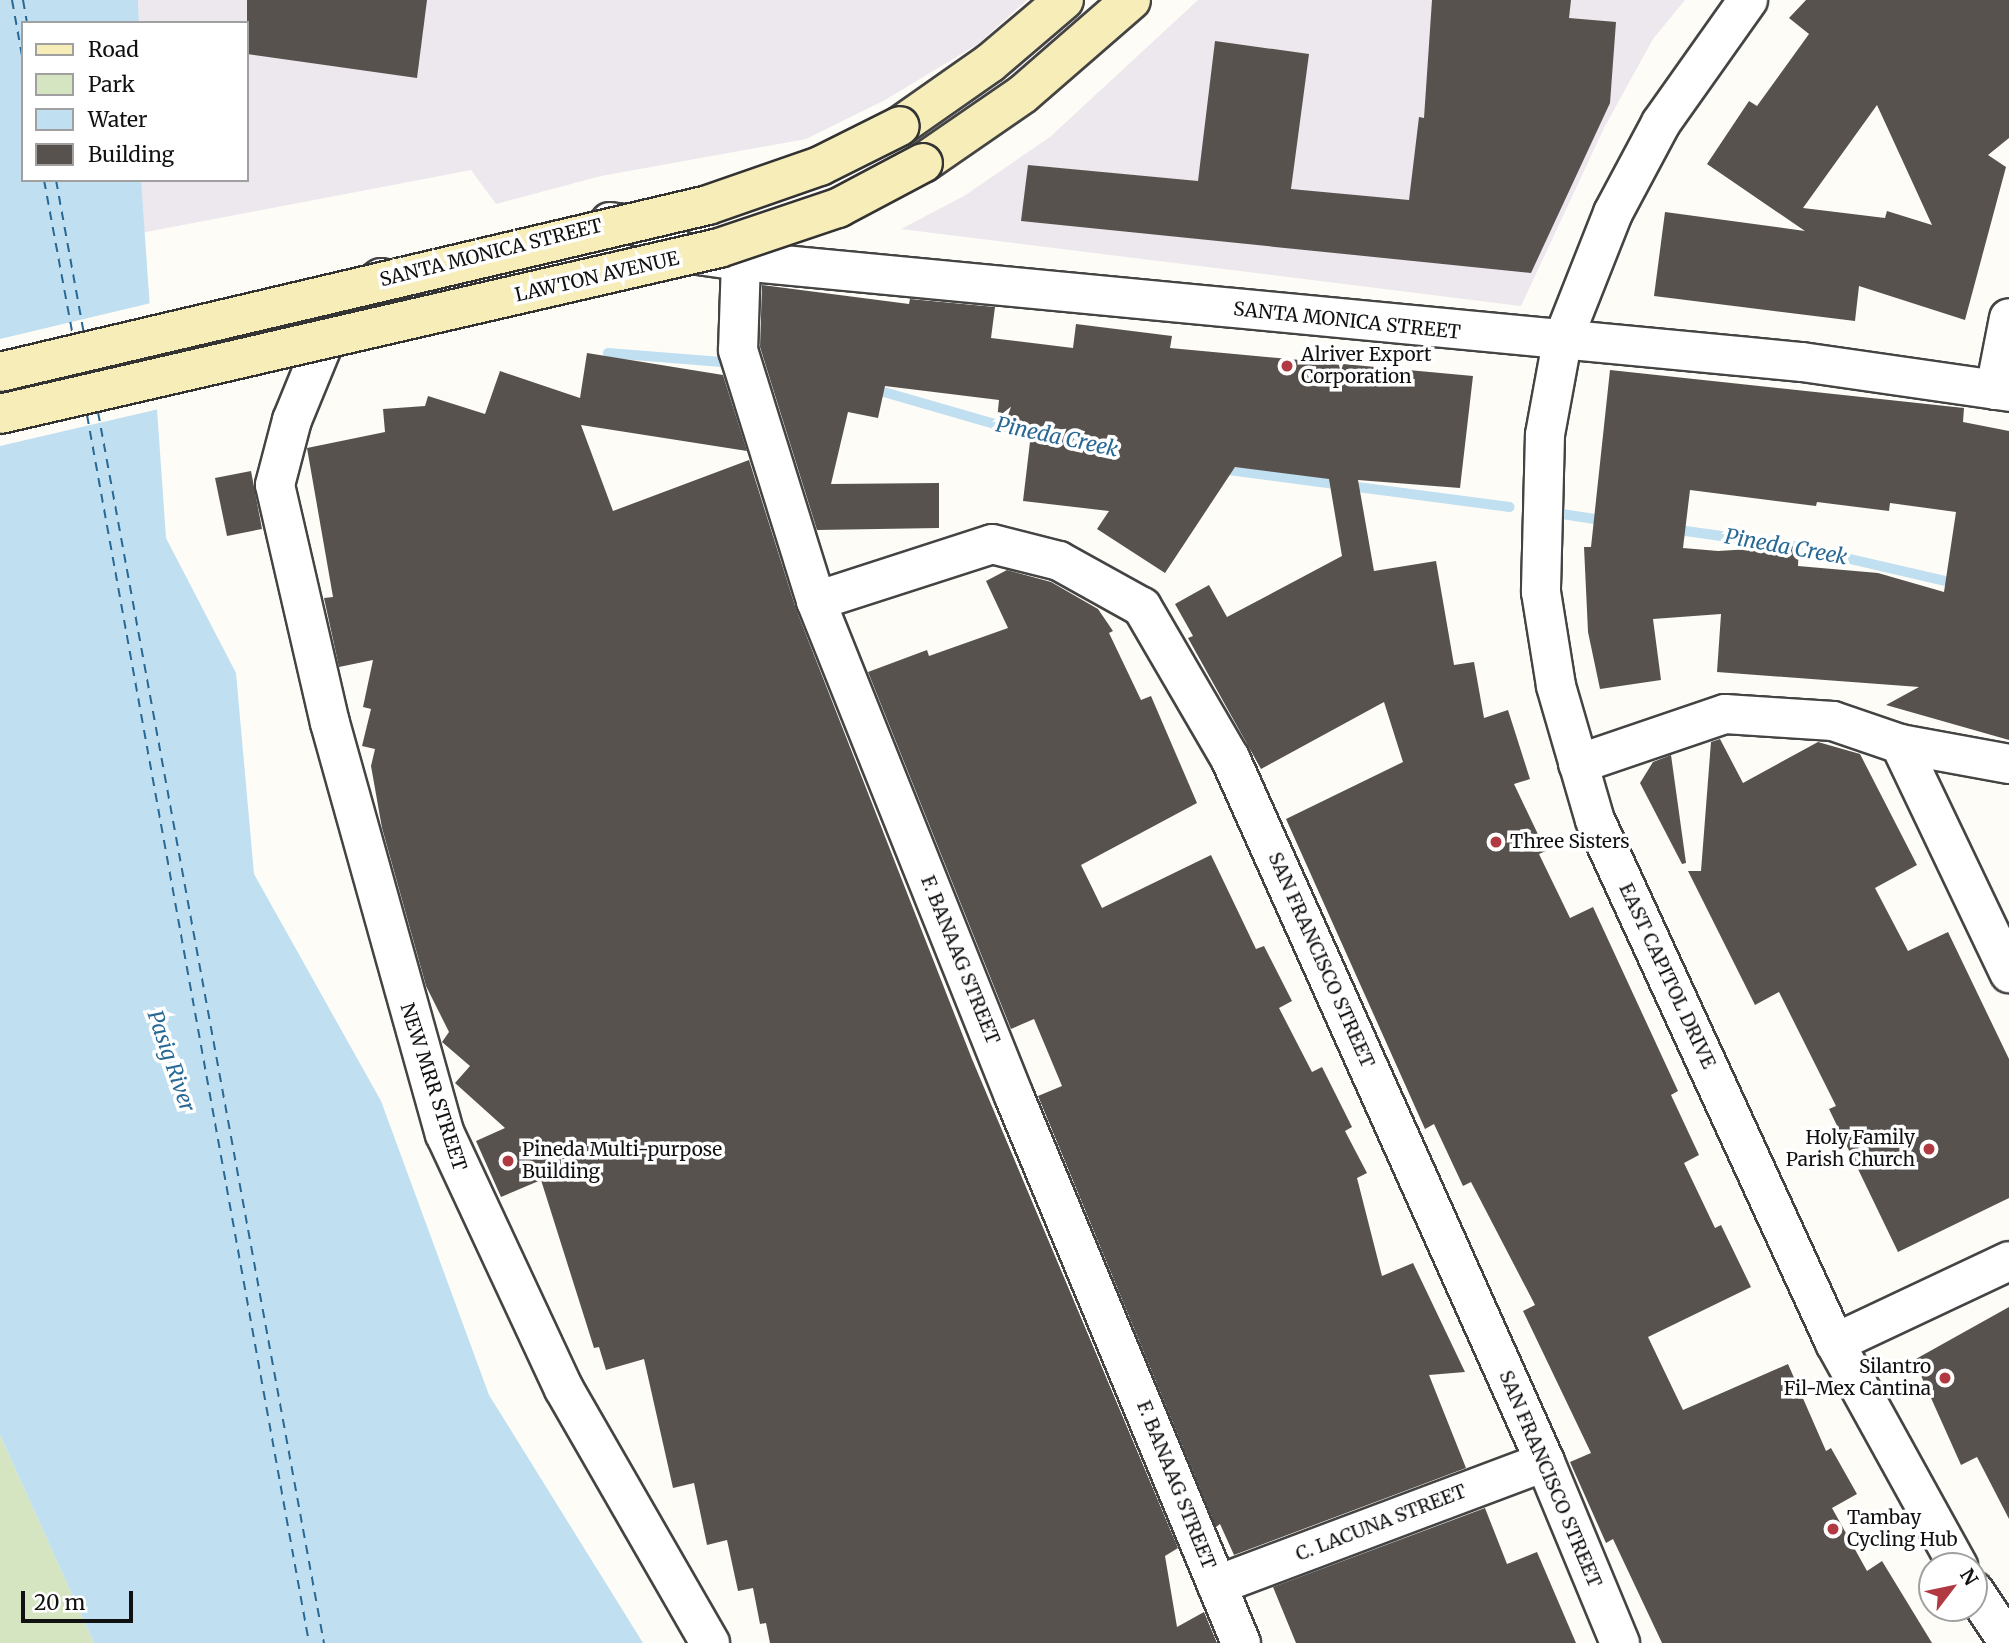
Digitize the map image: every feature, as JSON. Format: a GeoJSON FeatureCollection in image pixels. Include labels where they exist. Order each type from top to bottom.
{"type":"FeatureCollection","features":[{"type":"Feature","properties":{"kind":"main road"},"geometry":{"type":"LineString","coordinates":[[0,372],[708,205],[820,166],[900,126],[990,62],[1064,0]]}},
{"type":"Feature","properties":{"kind":"main road","name":"LAWTON AVENUE"},"geometry":{"type":"LineString","coordinates":[[0,414],[719,248],[838,208],[923,163],[1023,94],[1131,0]]}},
{"type":"Feature","properties":{"kind":"street","name":"EAST CAPITOL DRIVE"},"geometry":{"type":"LineString","coordinates":[[1748,0],[1661,123],[1613,213],[1562,342],[1545,435],[1541,592],[1556,686],[1595,820],[1835,1343],[1950,1552]]}},
{"type":"Feature","properties":{"kind":"street","name":"SANTA MONICA STREET"},"geometry":{"type":"LineString","coordinates":[[275,485],[292,420],[322,347],[346,306],[372,282],[444,261],[621,221],[653,233],[684,253],[741,261],[1562,342],[1802,362],[2002,391]]}},
{"type":"Feature","properties":{"kind":"street","name":"SANTA MONICA STREET"},"geometry":{"type":"LineString","coordinates":[[322,347],[622,277],[684,253]]}},
{"type":"Feature","properties":{"kind":"street"},"geometry":{"type":"LineString","coordinates":[[444,261],[457,315]]}},
{"type":"Feature","properties":{"kind":"street","name":"F. BANAAG STREET"},"geometry":{"type":"LineString","coordinates":[[741,261],[743,366],[816,601],[1014,1096],[1241,1643]]}},
{"type":"Feature","properties":{"kind":"street"},"geometry":{"type":"LineString","coordinates":[[2002,391],[2009,318]]}},
{"type":"Feature","properties":{"kind":"street","name":"NEW MRR STREET"},"geometry":{"type":"LineString","coordinates":[[275,485],[355,826],[445,1134],[564,1389],[710,1643]]}},
{"type":"Feature","properties":{"kind":"street","name":"SAN FRANCISCO STREET"},"geometry":{"type":"LineString","coordinates":[[816,601],[992,544],[1059,561],[1142,607],[1230,758],[1545,1462],[1620,1643]]}},
{"type":"Feature","properties":{"kind":"street"},"geometry":{"type":"LineString","coordinates":[[1578,764],[1725,715],[1833,721],[1900,744],[2009,764]]}},
{"type":"Feature","properties":{"kind":"street"},"geometry":{"type":"LineString","coordinates":[[1900,744],[2009,973]]}},
{"type":"Feature","properties":{"kind":"street"},"geometry":{"type":"LineString","coordinates":[[1835,1343],[2009,1261]]}},
{"type":"Feature","properties":{"kind":"street","name":"C. LACUNA STREET"},"geometry":{"type":"LineString","coordinates":[[1217,1585],[1545,1462]]}},
{"type":"Feature","properties":{"kind":"street"},"geometry":{"type":"LineString","coordinates":[[1988,1612],[2009,1643]]}},
{"type":"Feature","properties":{"kind":"shaded area"},"geometry":{"type":"Polygon","coordinates":[[[138,0],[1027,0],[978,44],[885,100],[806,139],[601,176],[496,204],[471,170],[141,233],[141,182],[248,182],[248,21],[139,21],[138,0]]]}},
{"type":"Feature","properties":{"kind":"shaded area"},"geometry":{"type":"Polygon","coordinates":[[[1198,0],[1685,0],[1653,39],[1605,126],[1521,306],[901,229],[964,196],[1050,137],[1198,0]]]}},
{"type":"Feature","properties":{"kind":"green space"},"geometry":{"type":"Polygon","coordinates":[[[0,1435],[44,1532],[94,1643],[0,1643],[0,1435]]]}},
{"type":"Feature","properties":{"kind":"water","name":"Pasig River"},"geometry":{"type":"Polygon","coordinates":[[[0,0],[138,0],[139,21],[21,21],[21,182],[141,182],[166,538],[236,673],[254,874],[381,1101],[489,1395],[643,1643],[94,1643],[0,1435],[0,0]]]}},
{"type":"Feature","properties":{"kind":"pier"},"geometry":{"type":"Polygon","coordinates":[[[151,303],[159,409],[0,446],[0,339],[151,303]]]}},
{"type":"Feature","properties":{"kind":"building"},"geometry":{"type":"Polygon","coordinates":[[[247,0],[427,0],[417,78],[248,54],[247,0]]]}},
{"type":"Feature","properties":{"kind":"building"},"geometry":{"type":"Polygon","coordinates":[[[1432,0],[1571,0],[1569,18],[1616,22],[1610,103],[1531,273],[1021,221],[1028,165],[1198,181],[1215,41],[1309,54],[1291,189],[1409,200],[1419,117],[1424,118],[1432,0]]]}},
{"type":"Feature","properties":{"kind":"building"},"geometry":{"type":"Polygon","coordinates":[[[1806,0],[2009,0],[2009,138],[1988,155],[2006,167],[1965,320],[1859,286],[1855,321],[1654,296],[1665,212],[1805,231],[1707,164],[1749,101],[1757,106],[1809,34],[1789,18],[1806,0]],[[1877,105],[1803,208],[1885,218],[1887,211],[1932,225],[1877,105]]]}},
{"type":"Feature","properties":{"kind":"building"},"geometry":{"type":"Polygon","coordinates":[[[762,285],[909,304],[910,299],[995,307],[991,338],[1073,348],[1076,324],[1172,336],[1170,348],[1473,376],[1460,488],[1358,480],[1374,571],[1436,561],[1454,665],[1474,662],[1484,718],[1508,710],[1530,779],[1514,784],[1546,851],[1539,854],[1570,918],[1593,907],[1678,1091],[1671,1095],[1699,1155],[1684,1163],[1715,1228],[1721,1225],[1751,1287],[1648,1337],[1683,1410],[1788,1364],[1826,1451],[1831,1448],[1857,1494],[1832,1508],[1867,1571],[1882,1561],[1932,1643],[1662,1643],[1613,1539],[1606,1543],[1570,1462],[1591,1453],[1523,1311],[1535,1305],[1471,1182],[1463,1186],[1434,1124],[1425,1129],[1286,819],[1403,762],[1384,702],[1261,769],[1188,638],[1193,636],[1175,604],[1209,585],[1227,617],[1342,556],[1329,479],[1235,467],[1165,573],[1097,529],[1109,511],[1023,501],[1032,425],[997,420],[999,400],[885,386],[878,418],[848,412],[831,484],[939,483],[939,528],[817,530],[760,347],[762,285]]]}},
{"type":"Feature","properties":{"kind":"building"},"geometry":{"type":"Polygon","coordinates":[[[587,353],[723,375],[747,451],[581,425],[613,511],[749,460],[796,609],[972,1059],[1178,1548],[1165,1556],[1177,1627],[1204,1612],[1217,1643],[770,1643],[766,1623],[760,1624],[753,1588],[738,1591],[727,1540],[707,1545],[694,1483],[673,1488],[644,1359],[606,1370],[599,1347],[594,1348],[541,1180],[501,1197],[476,1141],[505,1128],[455,1083],[470,1066],[442,1042],[449,1032],[426,986],[382,828],[371,766],[375,749],[362,746],[371,709],[363,707],[373,660],[339,667],[324,598],[333,597],[307,448],[385,432],[383,409],[425,406],[428,396],[485,414],[500,371],[580,398],[587,353]]]}},
{"type":"Feature","properties":{"kind":"building"},"geometry":{"type":"Polygon","coordinates":[[[1610,370],[1964,408],[1963,422],[2009,431],[2009,740],[1886,705],[1919,687],[1717,672],[1721,614],[1653,619],[1661,680],[1600,689],[1588,632],[1584,547],[1591,547],[1610,370]],[[1690,490],[1683,548],[1718,551],[1799,546],[1798,566],[1878,573],[1944,592],[1956,512],[1890,503],[1889,511],[1817,502],[1816,506],[1690,490]]]}},
{"type":"Feature","properties":{"kind":"building"},"geometry":{"type":"Polygon","coordinates":[[[251,471],[262,529],[227,536],[215,478],[251,471]]]}},
{"type":"Feature","properties":{"kind":"building"},"geometry":{"type":"Polygon","coordinates":[[[1007,570],[1051,582],[1098,609],[1113,631],[1109,633],[1141,700],[1151,696],[1197,803],[1081,865],[1102,908],[1211,855],[1256,949],[1264,946],[1292,1001],[1279,1008],[1312,1072],[1322,1067],[1352,1127],[1345,1131],[1367,1173],[1357,1178],[1382,1276],[1413,1263],[1465,1372],[1429,1375],[1466,1468],[1234,1555],[1220,1524],[1216,1527],[1038,1096],[1062,1086],[1034,1019],[1011,1029],[868,672],[927,650],[929,656],[1008,628],[986,581],[1007,570]]]}},
{"type":"Feature","properties":{"kind":"building"},"geometry":{"type":"Polygon","coordinates":[[[1720,739],[1743,783],[1818,742],[1860,754],[1917,865],[1875,888],[1908,951],[1948,932],[2009,1059],[2009,1198],[1898,1252],[1829,1109],[1836,1106],[1779,992],[1755,1005],[1688,871],[1701,871],[1711,742],[1720,739]]]}},
{"type":"Feature","properties":{"kind":"building"},"geometry":{"type":"Polygon","coordinates":[[[1671,755],[1686,863],[1682,864],[1640,783],[1653,762],[1671,755]]]}},
{"type":"Feature","properties":{"kind":"building"},"geometry":{"type":"Polygon","coordinates":[[[2009,1307],[2009,1519],[1977,1457],[1961,1465],[1914,1360],[2009,1307]]]}},
{"type":"Feature","properties":{"kind":"building"},"geometry":{"type":"Polygon","coordinates":[[[1485,1508],[1507,1564],[1537,1552],[1576,1643],[1296,1643],[1273,1587],[1485,1508]]]}},
{"type":"Feature","properties":{"kind":"waterway","name":"Pineda Creek"},"geometry":{"type":"LineString","coordinates":[[608,353],[735,363]]}},
{"type":"Feature","properties":{"kind":"waterway","name":"Pineda Creek"},"geometry":{"type":"LineString","coordinates":[[870,388],[1043,438]]}},
{"type":"Feature","properties":{"kind":"waterway","name":"Pineda Creek"},"geometry":{"type":"LineString","coordinates":[[1221,469],[1510,507]]}},
{"type":"Feature","properties":{"kind":"waterway","name":"Pineda Creek"},"geometry":{"type":"LineString","coordinates":[[1562,514],[1607,521]]}},
{"type":"Feature","properties":{"kind":"waterway","name":"Pineda Creek"},"geometry":{"type":"LineString","coordinates":[[1671,529],[1794,546],[1958,584]]}},
{"type":"Feature","properties":{"kind":"ferry route"},"geometry":{"type":"LineString","coordinates":[[12,0],[21,50]]}},
{"type":"Feature","properties":{"kind":"ferry route"},"geometry":{"type":"LineString","coordinates":[[23,0],[27,21]]}},
{"type":"Feature","properties":{"kind":"ferry route"},"geometry":{"type":"LineString","coordinates":[[44,182],[73,337]]}},
{"type":"Feature","properties":{"kind":"ferry route"},"geometry":{"type":"LineString","coordinates":[[56,182],[84,334]]}},
{"type":"Feature","properties":{"kind":"ferry route"},"geometry":{"type":"LineString","coordinates":[[98,412],[324,1643]]}},
{"type":"Feature","properties":{"kind":"ferry route"},"geometry":{"type":"LineString","coordinates":[[87,415],[309,1643]]}},
{"type":"Feature","properties":{"kind":"place","name":"Alriver Export Corporation"},"geometry":{"type":"Point","coordinates":[1287,366]}},
{"type":"Feature","properties":{"kind":"place","name":"Three Sisters"},"geometry":{"type":"Point","coordinates":[1496,842]}},
{"type":"Feature","properties":{"kind":"place","name":"Holy Family Parish Church"},"geometry":{"type":"Point","coordinates":[1929,1149]}},
{"type":"Feature","properties":{"kind":"place","name":"Pineda Multi-purpose Building"},"geometry":{"type":"Point","coordinates":[508,1161]}},
{"type":"Feature","properties":{"kind":"place","name":"Silantro Fil-Mex Cantina"},"geometry":{"type":"Point","coordinates":[1945,1378]}},
{"type":"Feature","properties":{"kind":"place","name":"Tambay Cycling Hub"},"geometry":{"type":"Point","coordinates":[1833,1529]}}]}
